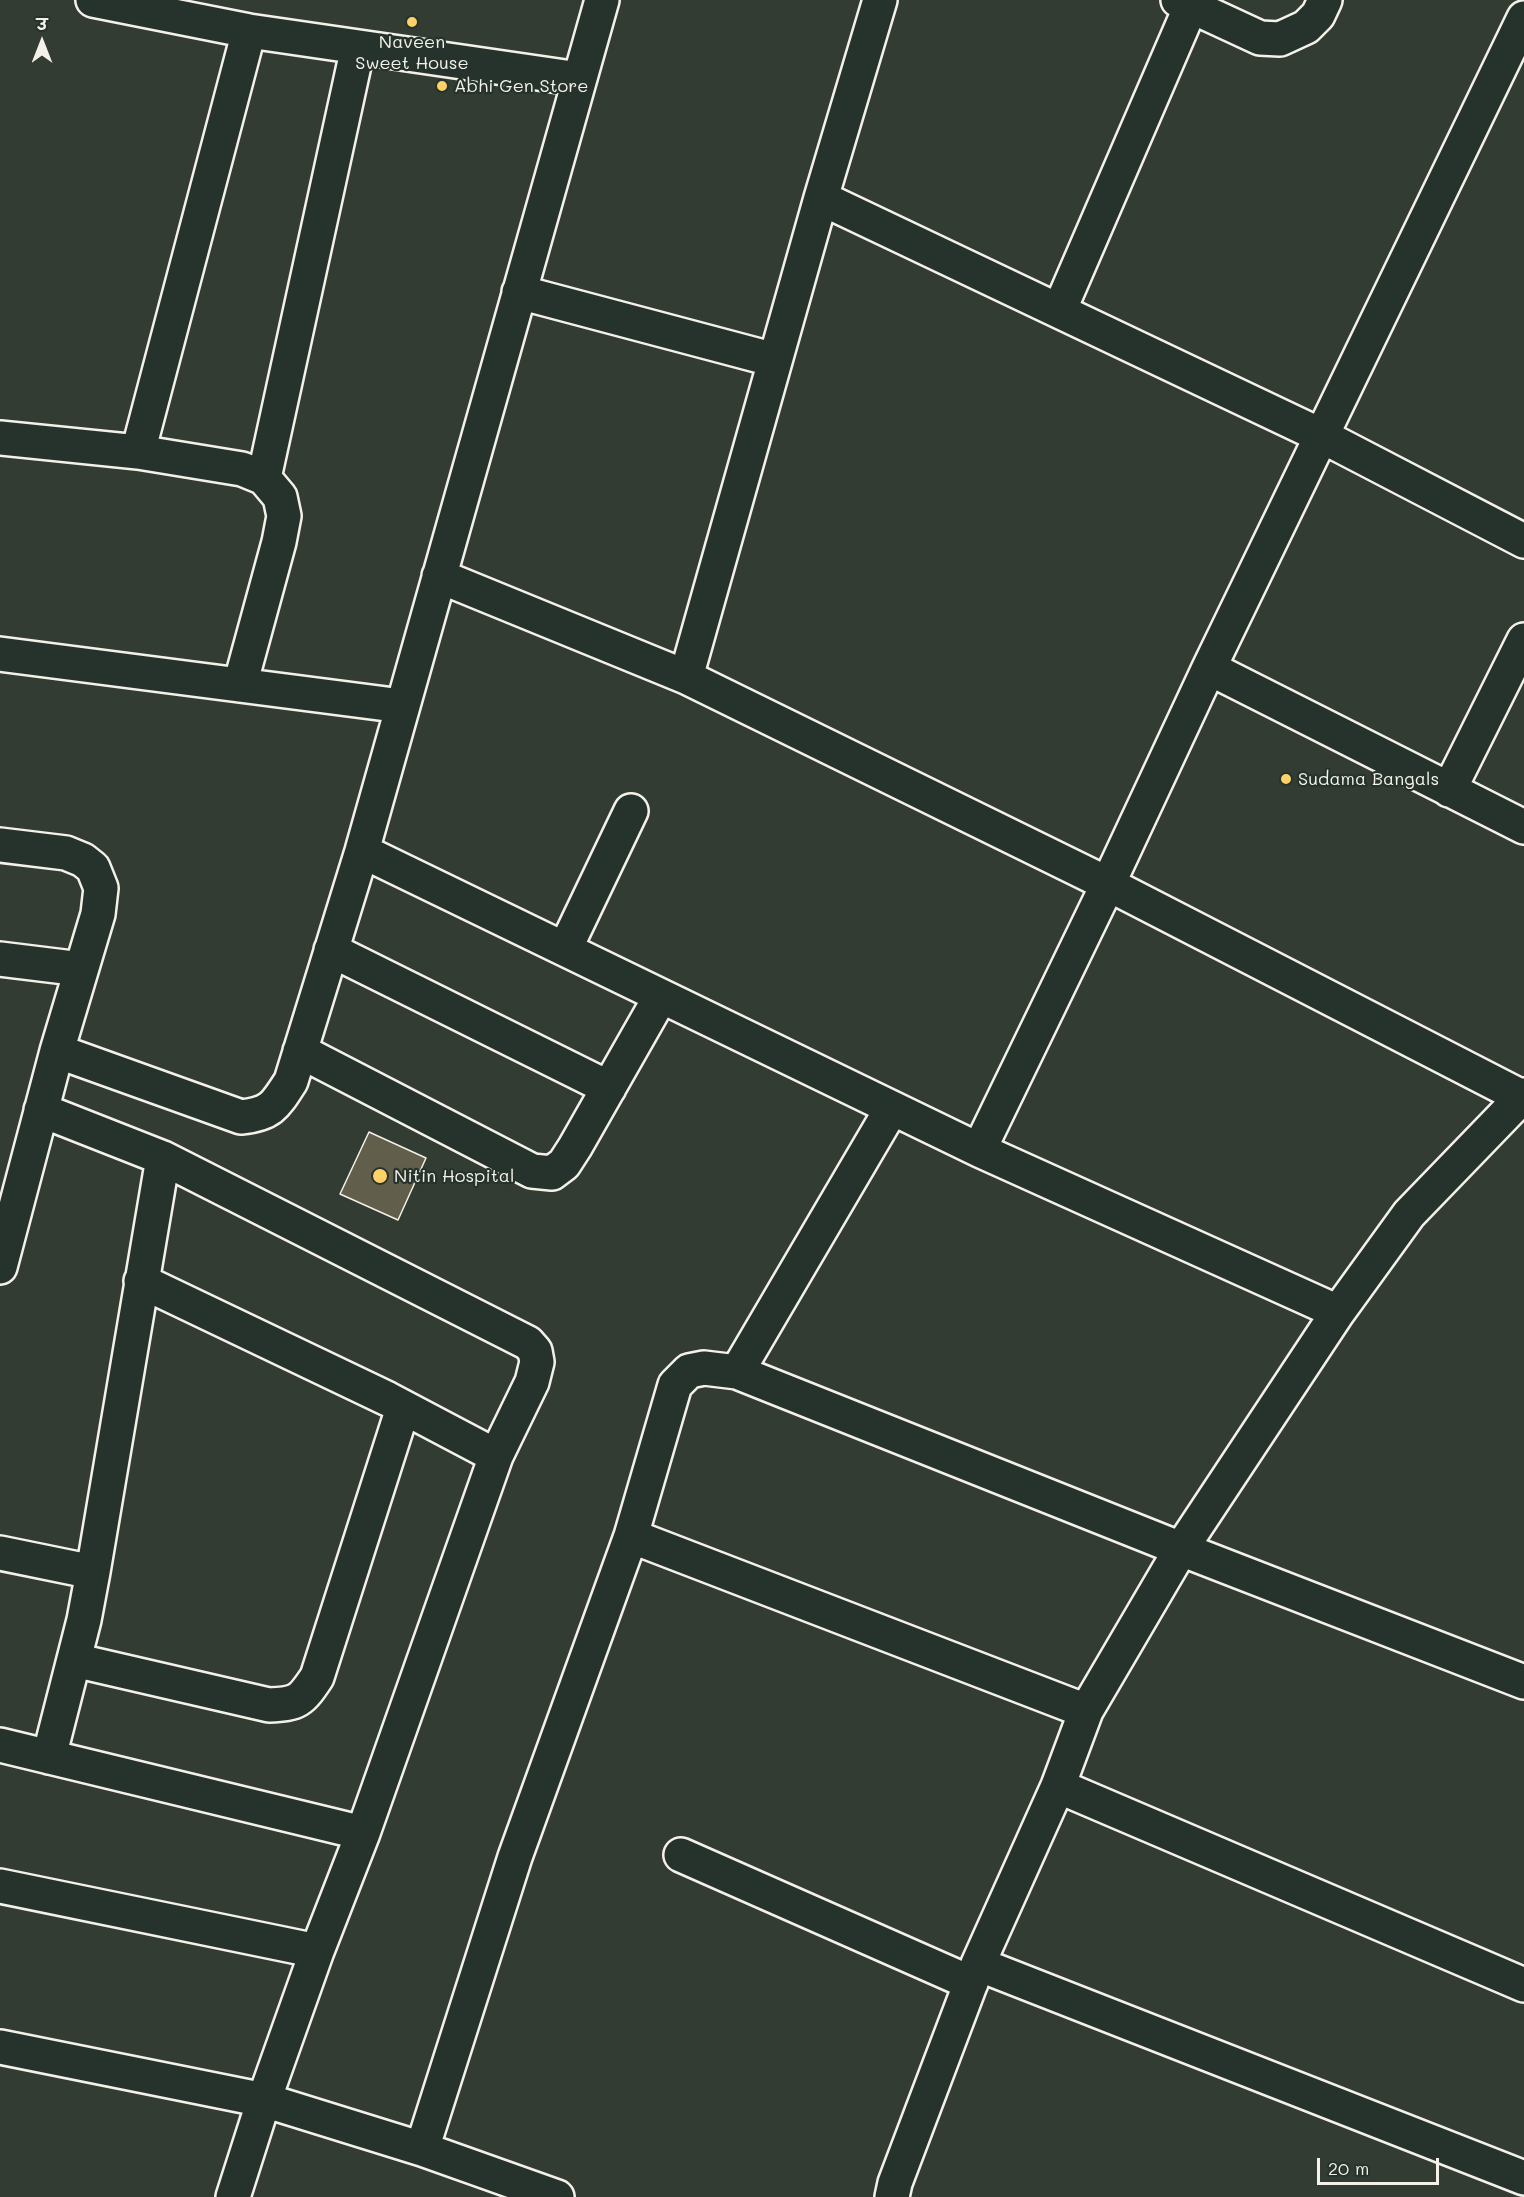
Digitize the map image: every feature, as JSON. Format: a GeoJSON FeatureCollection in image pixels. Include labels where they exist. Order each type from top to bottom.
{"type":"FeatureCollection","features":[{"type":"Feature","properties":{"kind":"street"},"geometry":{"type":"LineString","coordinates":[[93,0],[249,31],[579,80]]}},
{"type":"Feature","properties":{"kind":"street"},"geometry":{"type":"LineString","coordinates":[[57,1051],[241,1117],[260,1115],[277,1103],[291,1081],[362,850],[602,0]]}},
{"type":"Feature","properties":{"kind":"street"},"geometry":{"type":"LineString","coordinates":[[686,677],[821,198],[880,0]]}},
{"type":"Feature","properties":{"kind":"street"},"geometry":{"type":"LineString","coordinates":[[1059,311],[1185,3],[1260,38],[1280,39],[1306,27],[1318,15],[1325,0]]}},
{"type":"Feature","properties":{"kind":"street"},"geometry":{"type":"LineString","coordinates":[[979,1150],[1108,884],[1209,668],[1524,18]]}},
{"type":"Feature","properties":{"kind":"street"},"geometry":{"type":"LineString","coordinates":[[138,452],[249,31]]}},
{"type":"Feature","properties":{"kind":"street"},"geometry":{"type":"LineString","coordinates":[[264,478],[358,47]]}},
{"type":"Feature","properties":{"kind":"street"},"geometry":{"type":"LineString","coordinates":[[821,198],[1322,436],[1524,541]]}},
{"type":"Feature","properties":{"kind":"street"},"geometry":{"type":"LineString","coordinates":[[519,292],[775,360]]}},
{"type":"Feature","properties":{"kind":"street"},"geometry":{"type":"LineString","coordinates":[[0,438],[138,452],[242,469],[264,478],[280,497],[284,516],[240,685]]}},
{"type":"Feature","properties":{"kind":"street"},"geometry":{"type":"LineString","coordinates":[[439,576],[686,677],[1108,884],[1523,1097],[1409,1214],[1338,1312],[1181,1549],[1086,1711],[1058,1786],[974,1974],[895,2183],[892,2197]]}},
{"type":"Feature","properties":{"kind":"street"},"geometry":{"type":"LineString","coordinates":[[1449,790],[1524,640]]}},
{"type":"Feature","properties":{"kind":"street"},"geometry":{"type":"LineString","coordinates":[[0,654],[402,706]]}},
{"type":"Feature","properties":{"kind":"street"},"geometry":{"type":"LineString","coordinates":[[1209,668],[1524,827]]}},
{"type":"Feature","properties":{"kind":"street"},"geometry":{"type":"LineString","coordinates":[[565,949],[631,811]]}},
{"type":"Feature","properties":{"kind":"street"},"geometry":{"type":"LineString","coordinates":[[0,845],[66,853],[83,860],[93,868],[101,888],[99,905],[57,1051],[0,1268]]}},
{"type":"Feature","properties":{"kind":"street"},"geometry":{"type":"LineString","coordinates":[[362,850],[979,1150],[1338,1312]]}},
{"type":"Feature","properties":{"kind":"street"},"geometry":{"type":"LineString","coordinates":[[331,950],[609,1088]]}},
{"type":"Feature","properties":{"kind":"street"},"geometry":{"type":"LineString","coordinates":[[0,959],[81,969]]}},
{"type":"Feature","properties":{"kind":"street"},"geometry":{"type":"LineString","coordinates":[[300,1051],[532,1171],[552,1173],[564,1164],[661,996]]}},
{"type":"Feature","properties":{"kind":"street"},"geometry":{"type":"LineString","coordinates":[[737,1372],[892,1108]]}},
{"type":"Feature","properties":{"kind":"street"},"geometry":{"type":"LineString","coordinates":[[41,1110],[163,1158],[528,1343],[535,1351],[537,1362],[532,1382],[496,1456],[363,1833],[317,1951],[264,2100],[233,2197]]}},
{"type":"Feature","properties":{"kind":"street"},"geometry":{"type":"LineString","coordinates":[[49,1757],[74,1660],[93,1572],[163,1158]]}},
{"type":"Feature","properties":{"kind":"street"},"geometry":{"type":"LineString","coordinates":[[141,1281],[403,1407],[496,1456]]}},
{"type":"Feature","properties":{"kind":"street"},"geometry":{"type":"LineString","coordinates":[[422,2149],[515,1857],[631,1536],[675,1384],[689,1371],[704,1368],[737,1372],[1181,1549],[1524,1682]]}},
{"type":"Feature","properties":{"kind":"street"},"geometry":{"type":"LineString","coordinates":[[74,1660],[269,1705],[288,1704],[303,1697],[317,1677],[403,1407]]}},
{"type":"Feature","properties":{"kind":"street"},"geometry":{"type":"LineString","coordinates":[[631,1536],[1086,1711]]}},
{"type":"Feature","properties":{"kind":"street"},"geometry":{"type":"LineString","coordinates":[[0,1553],[93,1572]]}},
{"type":"Feature","properties":{"kind":"street"},"geometry":{"type":"LineString","coordinates":[[0,1745],[363,1833]]}},
{"type":"Feature","properties":{"kind":"street"},"geometry":{"type":"LineString","coordinates":[[1058,1786],[1524,1985]]}},
{"type":"Feature","properties":{"kind":"street"},"geometry":{"type":"LineString","coordinates":[[681,1855],[974,1974],[1524,2178]]}},
{"type":"Feature","properties":{"kind":"street"},"geometry":{"type":"LineString","coordinates":[[0,1886],[317,1951]]}},
{"type":"Feature","properties":{"kind":"street"},"geometry":{"type":"LineString","coordinates":[[0,2047],[264,2100],[422,2149],[557,2197]]}},
{"type":"Feature","properties":{"kind":"building"},"geometry":{"type":"Polygon","coordinates":[[[369,1132],[426,1158],[398,1220],[340,1194],[369,1132]]]}},
{"type":"Feature","properties":{"kind":"place","name":"Naveen Sweet House"},"geometry":{"type":"Point","coordinates":[412,22]}},
{"type":"Feature","properties":{"kind":"place","name":"Abhi Gen Store"},"geometry":{"type":"Point","coordinates":[442,86]}},
{"type":"Feature","properties":{"kind":"place","name":"Sudama Bangals"},"geometry":{"type":"Point","coordinates":[1286,779]}},
{"type":"Feature","properties":{"kind":"place","name":"Nitin Hospital"},"geometry":{"type":"Point","coordinates":[380,1176]}}]}
